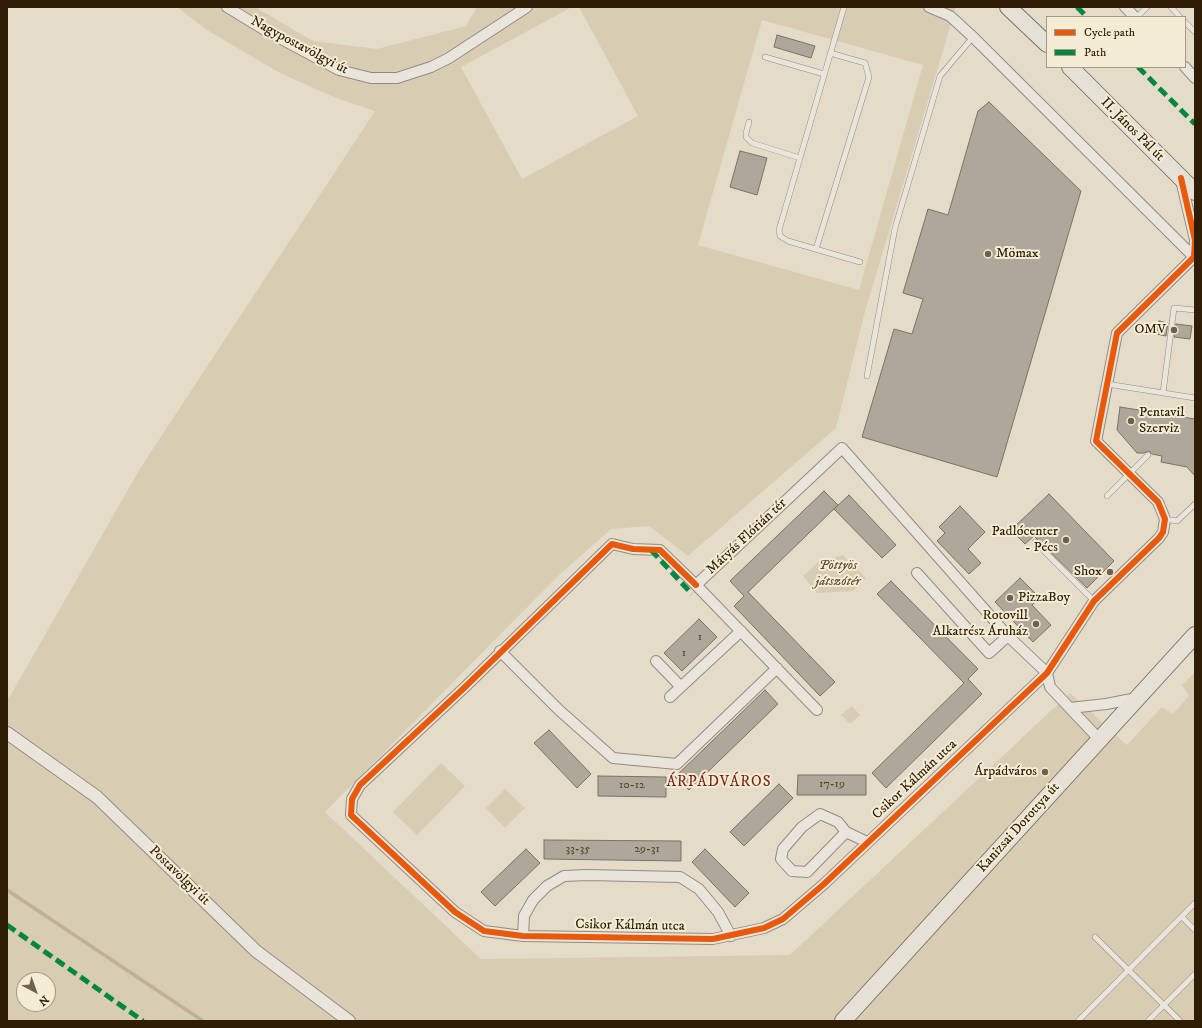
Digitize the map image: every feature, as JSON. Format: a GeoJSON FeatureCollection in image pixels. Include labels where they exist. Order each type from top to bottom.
{"type":"FeatureCollection","features":[{"type":"Feature","properties":{"kind":"main road"},"geometry":{"type":"LineString","coordinates":[[1008,7],[1046,43]]}},
{"type":"Feature","properties":{"kind":"main road","name":"II. János Pál út"},"geometry":{"type":"LineString","coordinates":[[1071,68],[1195,192]]}},
{"type":"Feature","properties":{"kind":"main road","name":"Kanizsai Dorottya út"},"geometry":{"type":"LineString","coordinates":[[843,1021],[1195,634]]}},
{"type":"Feature","properties":{"kind":"street","name":"Nagypostavölgyi út"},"geometry":{"type":"LineString","coordinates":[[227,7],[263,29],[339,70],[372,78],[397,78],[431,67],[449,58],[525,8]]}},
{"type":"Feature","properties":{"kind":"street"},"geometry":{"type":"LineString","coordinates":[[929,7],[950,16],[973,37],[1195,258]]}},
{"type":"Feature","properties":{"kind":"street"},"geometry":{"type":"LineString","coordinates":[[1125,7],[1135,16]]}},
{"type":"Feature","properties":{"kind":"street"},"geometry":{"type":"LineString","coordinates":[[1186,68],[1195,78]]}},
{"type":"Feature","properties":{"kind":"street"},"geometry":{"type":"LineString","coordinates":[[1165,520],[1158,502],[1096,441],[1117,333],[1195,258],[1195,240],[1181,178]]}},
{"type":"Feature","properties":{"kind":"street","name":"Mátyás Flórián tér"},"geometry":{"type":"LineString","coordinates":[[817,710],[696,585],[842,448],[1008,636]]}},
{"type":"Feature","properties":{"kind":"street","name":"Csikor Kálmán utca"},"geometry":{"type":"LineString","coordinates":[[500,651],[479,673],[360,785],[352,799],[351,815],[455,912],[484,931],[523,936],[713,939],[731,936],[764,928],[783,920],[824,884],[1047,673],[1094,601],[1159,538],[1163,532],[1165,520]]}},
{"type":"Feature","properties":{"kind":"street"},"geometry":{"type":"LineString","coordinates":[[696,585],[660,550],[633,549],[612,544],[500,651],[559,710],[613,758],[677,764],[777,668]]}},
{"type":"Feature","properties":{"kind":"street"},"geometry":{"type":"LineString","coordinates":[[917,573],[989,653],[1008,636],[1047,673],[1050,687],[1099,738]]}},
{"type":"Feature","properties":{"kind":"street"},"geometry":{"type":"LineString","coordinates":[[670,697],[741,631]]}},
{"type":"Feature","properties":{"kind":"street"},"geometry":{"type":"LineString","coordinates":[[656,661],[681,687]]}},
{"type":"Feature","properties":{"kind":"street"},"geometry":{"type":"LineString","coordinates":[[1070,708],[1106,704],[1137,698]]}},
{"type":"Feature","properties":{"kind":"street","name":"Postavölgyi út"},"geometry":{"type":"LineString","coordinates":[[7,733],[97,797],[256,951],[349,1021]]}},
{"type":"Feature","properties":{"kind":"street"},"geometry":{"type":"LineString","coordinates":[[846,832],[807,872],[792,871],[781,859],[783,849],[797,832],[820,814],[838,822],[846,832],[867,842]]}},
{"type":"Feature","properties":{"kind":"street"},"geometry":{"type":"LineString","coordinates":[[523,936],[524,916],[533,900],[547,886],[564,876],[586,875],[680,876],[699,889],[718,912],[731,936]]}},
{"type":"Feature","properties":{"kind":"lane"},"geometry":{"type":"LineString","coordinates":[[844,7],[779,230],[782,239],[860,262]]}},
{"type":"Feature","properties":{"kind":"lane"},"geometry":{"type":"LineString","coordinates":[[1137,16],[1147,7]]}},
{"type":"Feature","properties":{"kind":"lane"},"geometry":{"type":"LineString","coordinates":[[1171,7],[1179,16]]}},
{"type":"Feature","properties":{"kind":"lane"},"geometry":{"type":"LineString","coordinates":[[1186,23],[1195,32]]}},
{"type":"Feature","properties":{"kind":"lane"},"geometry":{"type":"LineString","coordinates":[[867,376],[895,228],[940,76],[973,37]]}},
{"type":"Feature","properties":{"kind":"lane"},"geometry":{"type":"LineString","coordinates":[[816,249],[869,77],[865,63],[830,53]]}},
{"type":"Feature","properties":{"kind":"lane"},"geometry":{"type":"LineString","coordinates":[[765,57],[824,74]]}},
{"type":"Feature","properties":{"kind":"lane"},"geometry":{"type":"LineString","coordinates":[[749,122],[746,137],[752,143],[800,158]]}},
{"type":"Feature","properties":{"kind":"lane"},"geometry":{"type":"LineString","coordinates":[[1163,393],[1174,308],[1195,310]]}},
{"type":"Feature","properties":{"kind":"lane"},"geometry":{"type":"LineString","coordinates":[[1106,384],[1195,398]]}},
{"type":"Feature","properties":{"kind":"lane"},"geometry":{"type":"LineString","coordinates":[[1107,496],[1148,455]]}},
{"type":"Feature","properties":{"kind":"lane"},"geometry":{"type":"LineString","coordinates":[[1165,520],[1177,521],[1195,504]]}},
{"type":"Feature","properties":{"kind":"lane"},"geometry":{"type":"LineString","coordinates":[[1035,542],[1094,601]]}},
{"type":"Feature","properties":{"kind":"lane"},"geometry":{"type":"LineString","coordinates":[[1078,1021],[1195,903]]}},
{"type":"Feature","properties":{"kind":"lane"},"geometry":{"type":"LineString","coordinates":[[1182,917],[1195,930]]}},
{"type":"Feature","properties":{"kind":"lane"},"geometry":{"type":"LineString","coordinates":[[1095,937],[1180,1021]]}},
{"type":"Feature","properties":{"kind":"lane"},"geometry":{"type":"LineString","coordinates":[[1148,1021],[1195,974]]}},
{"type":"Feature","properties":{"kind":"green space"},"geometry":{"type":"Polygon","coordinates":[[[177,7],[255,7],[313,41],[377,49],[466,26],[477,7],[572,7],[461,67],[522,179],[638,116],[579,7],[956,7],[864,315],[836,428],[688,556],[649,526],[611,529],[558,576],[325,812],[481,959],[790,955],[1070,693],[1127,745],[1162,707],[1173,714],[1189,696],[1182,685],[1195,672],[1195,1021],[7,1021],[7,697],[9,698],[141,467],[375,111],[336,98],[280,73],[207,30],[177,7]],[[762,20],[698,245],[859,290],[923,65],[762,20]]]}},
{"type":"Feature","properties":{"kind":"green space","name":"Pöttyös játszótér"},"geometry":{"type":"Polygon","coordinates":[[[843,555],[866,578],[853,591],[817,593],[803,576],[818,562],[843,555]]]}},
{"type":"Feature","properties":{"kind":"green space"},"geometry":{"type":"Polygon","coordinates":[[[852,706],[860,715],[850,724],[841,715],[852,706]]]}},
{"type":"Feature","properties":{"kind":"green space"},"geometry":{"type":"Polygon","coordinates":[[[441,763],[465,786],[417,835],[393,812],[441,763]]]}},
{"type":"Feature","properties":{"kind":"green space"},"geometry":{"type":"Polygon","coordinates":[[[505,789],[525,808],[505,828],[486,808],[505,789]]]}},
{"type":"Feature","properties":{"kind":"building"},"geometry":{"type":"Polygon","coordinates":[[[777,35],[815,46],[811,58],[774,47],[777,35]]]}},
{"type":"Feature","properties":{"kind":"building","name":"Mömax"},"geometry":{"type":"Polygon","coordinates":[[[989,102],[1081,191],[997,477],[862,437],[894,329],[912,334],[923,299],[903,293],[928,209],[948,215],[978,111],[989,102]]]}},
{"type":"Feature","properties":{"kind":"building"},"geometry":{"type":"Polygon","coordinates":[[[740,151],[767,158],[757,195],[730,187],[740,151]]]}},
{"type":"Feature","properties":{"kind":"building"},"geometry":{"type":"Polygon","coordinates":[[[1159,321],[1168,323],[1166,336],[1156,334],[1159,321]]]}},
{"type":"Feature","properties":{"kind":"building"},"geometry":{"type":"Polygon","coordinates":[[[1176,324],[1192,326],[1190,339],[1174,337],[1176,324]]]}},
{"type":"Feature","properties":{"kind":"building"},"geometry":{"type":"Polygon","coordinates":[[[1120,407],[1195,419],[1195,476],[1187,467],[1161,462],[1162,456],[1152,454],[1149,451],[1137,453],[1117,430],[1120,407]]]}},
{"type":"Feature","properties":{"kind":"building"},"geometry":{"type":"Polygon","coordinates":[[[824,491],[838,505],[748,592],[835,682],[820,696],[734,606],[744,596],[730,581],[824,491]]]}},
{"type":"Feature","properties":{"kind":"building","name":"Padlócenter - Pécs"},"geometry":{"type":"Polygon","coordinates":[[[1049,494],[1114,561],[1087,588],[1034,536],[1025,544],[1011,530],[1049,494]]]}},
{"type":"Feature","properties":{"kind":"building"},"geometry":{"type":"Polygon","coordinates":[[[849,495],[896,545],[882,558],[834,509],[849,495]]]}},
{"type":"Feature","properties":{"kind":"building"},"geometry":{"type":"Polygon","coordinates":[[[960,506],[985,532],[968,549],[981,563],[969,574],[937,541],[945,533],[939,527],[960,506]]]}},
{"type":"Feature","properties":{"kind":"building"},"geometry":{"type":"Polygon","coordinates":[[[1020,578],[1040,598],[1032,605],[1051,625],[1033,642],[995,602],[1020,578]]]}},
{"type":"Feature","properties":{"kind":"building"},"geometry":{"type":"Polygon","coordinates":[[[891,581],[978,669],[968,679],[982,694],[886,788],[872,773],[964,683],[877,594],[891,581]]]}},
{"type":"Feature","properties":{"kind":"building"},"geometry":{"type":"Polygon","coordinates":[[[699,619],[717,637],[682,671],[664,653],[699,619]]]}},
{"type":"Feature","properties":{"kind":"building"},"geometry":{"type":"Polygon","coordinates":[[[765,690],[778,704],[689,790],[675,777],[765,690]]]}},
{"type":"Feature","properties":{"kind":"building"},"geometry":{"type":"Polygon","coordinates":[[[549,730],[591,774],[577,788],[534,743],[549,730]]]}},
{"type":"Feature","properties":{"kind":"building"},"geometry":{"type":"Polygon","coordinates":[[[798,775],[866,775],[866,795],[797,795],[798,775]]]}},
{"type":"Feature","properties":{"kind":"building"},"geometry":{"type":"Polygon","coordinates":[[[598,776],[666,777],[666,797],[598,796],[598,776]]]}},
{"type":"Feature","properties":{"kind":"building"},"geometry":{"type":"Polygon","coordinates":[[[779,784],[793,798],[744,846],[730,832],[779,784]]]}},
{"type":"Feature","properties":{"kind":"building"},"geometry":{"type":"Polygon","coordinates":[[[544,840],[681,841],[681,861],[544,859],[544,840]]]}},
{"type":"Feature","properties":{"kind":"building"},"geometry":{"type":"Polygon","coordinates":[[[526,849],[540,863],[495,906],[481,892],[526,849]]]}},
{"type":"Feature","properties":{"kind":"building"},"geometry":{"type":"Polygon","coordinates":[[[705,849],[749,893],[735,907],[692,862],[705,849]]]}},
{"type":"Feature","properties":{"kind":"waterway"},"geometry":{"type":"LineString","coordinates":[[7,890],[203,1021]]}},
{"type":"Feature","properties":{"kind":"marked path"},"geometry":{"type":"LineString","coordinates":[[1077,7],[1086,16]]}},
{"type":"Feature","properties":{"kind":"marked path"},"geometry":{"type":"LineString","coordinates":[[1139,68],[1195,124]]}},
{"type":"Feature","properties":{"kind":"marked path"},"geometry":{"type":"LineString","coordinates":[[651,550],[692,594]]}},
{"type":"Feature","properties":{"kind":"marked path"},"geometry":{"type":"LineString","coordinates":[[7,925],[143,1021]]}},
{"type":"Feature","properties":{"kind":"cycle path"},"geometry":{"type":"LineString","coordinates":[[696,585],[660,550],[633,549],[612,544],[464,688],[360,785],[352,799],[351,815],[455,912],[484,931],[523,936],[713,939],[764,928],[783,919],[824,884],[1047,673],[1094,601],[1159,538],[1163,532],[1165,519],[1158,502],[1096,441],[1117,333],[1194,257],[1195,240],[1181,178]]}},
{"type":"Feature","properties":{"kind":"place","name":"Mömax"},"geometry":{"type":"Point","coordinates":[988,254]}},
{"type":"Feature","properties":{"kind":"place","name":"OMV"},"geometry":{"type":"Point","coordinates":[1174,330]}},
{"type":"Feature","properties":{"kind":"place","name":"Pentavil Szerviz"},"geometry":{"type":"Point","coordinates":[1131,421]}},
{"type":"Feature","properties":{"kind":"place","name":"Padlócenter - Pécs"},"geometry":{"type":"Point","coordinates":[1066,540]}},
{"type":"Feature","properties":{"kind":"place","name":"Shox"},"geometry":{"type":"Point","coordinates":[1110,572]}},
{"type":"Feature","properties":{"kind":"place","name":"PizzaBoy"},"geometry":{"type":"Point","coordinates":[1010,598]}},
{"type":"Feature","properties":{"kind":"place","name":"Rotovill Alkatrész Áruház"},"geometry":{"type":"Point","coordinates":[1036,624]}},
{"type":"Feature","properties":{"kind":"place","name":"Árpádváros"},"geometry":{"type":"Point","coordinates":[1045,772]}},
{"type":"Feature","properties":{"kind":"district","name":"ÁRPÁDVÁROS"},"geometry":{"type":"Point","coordinates":[719,783]}}]}
